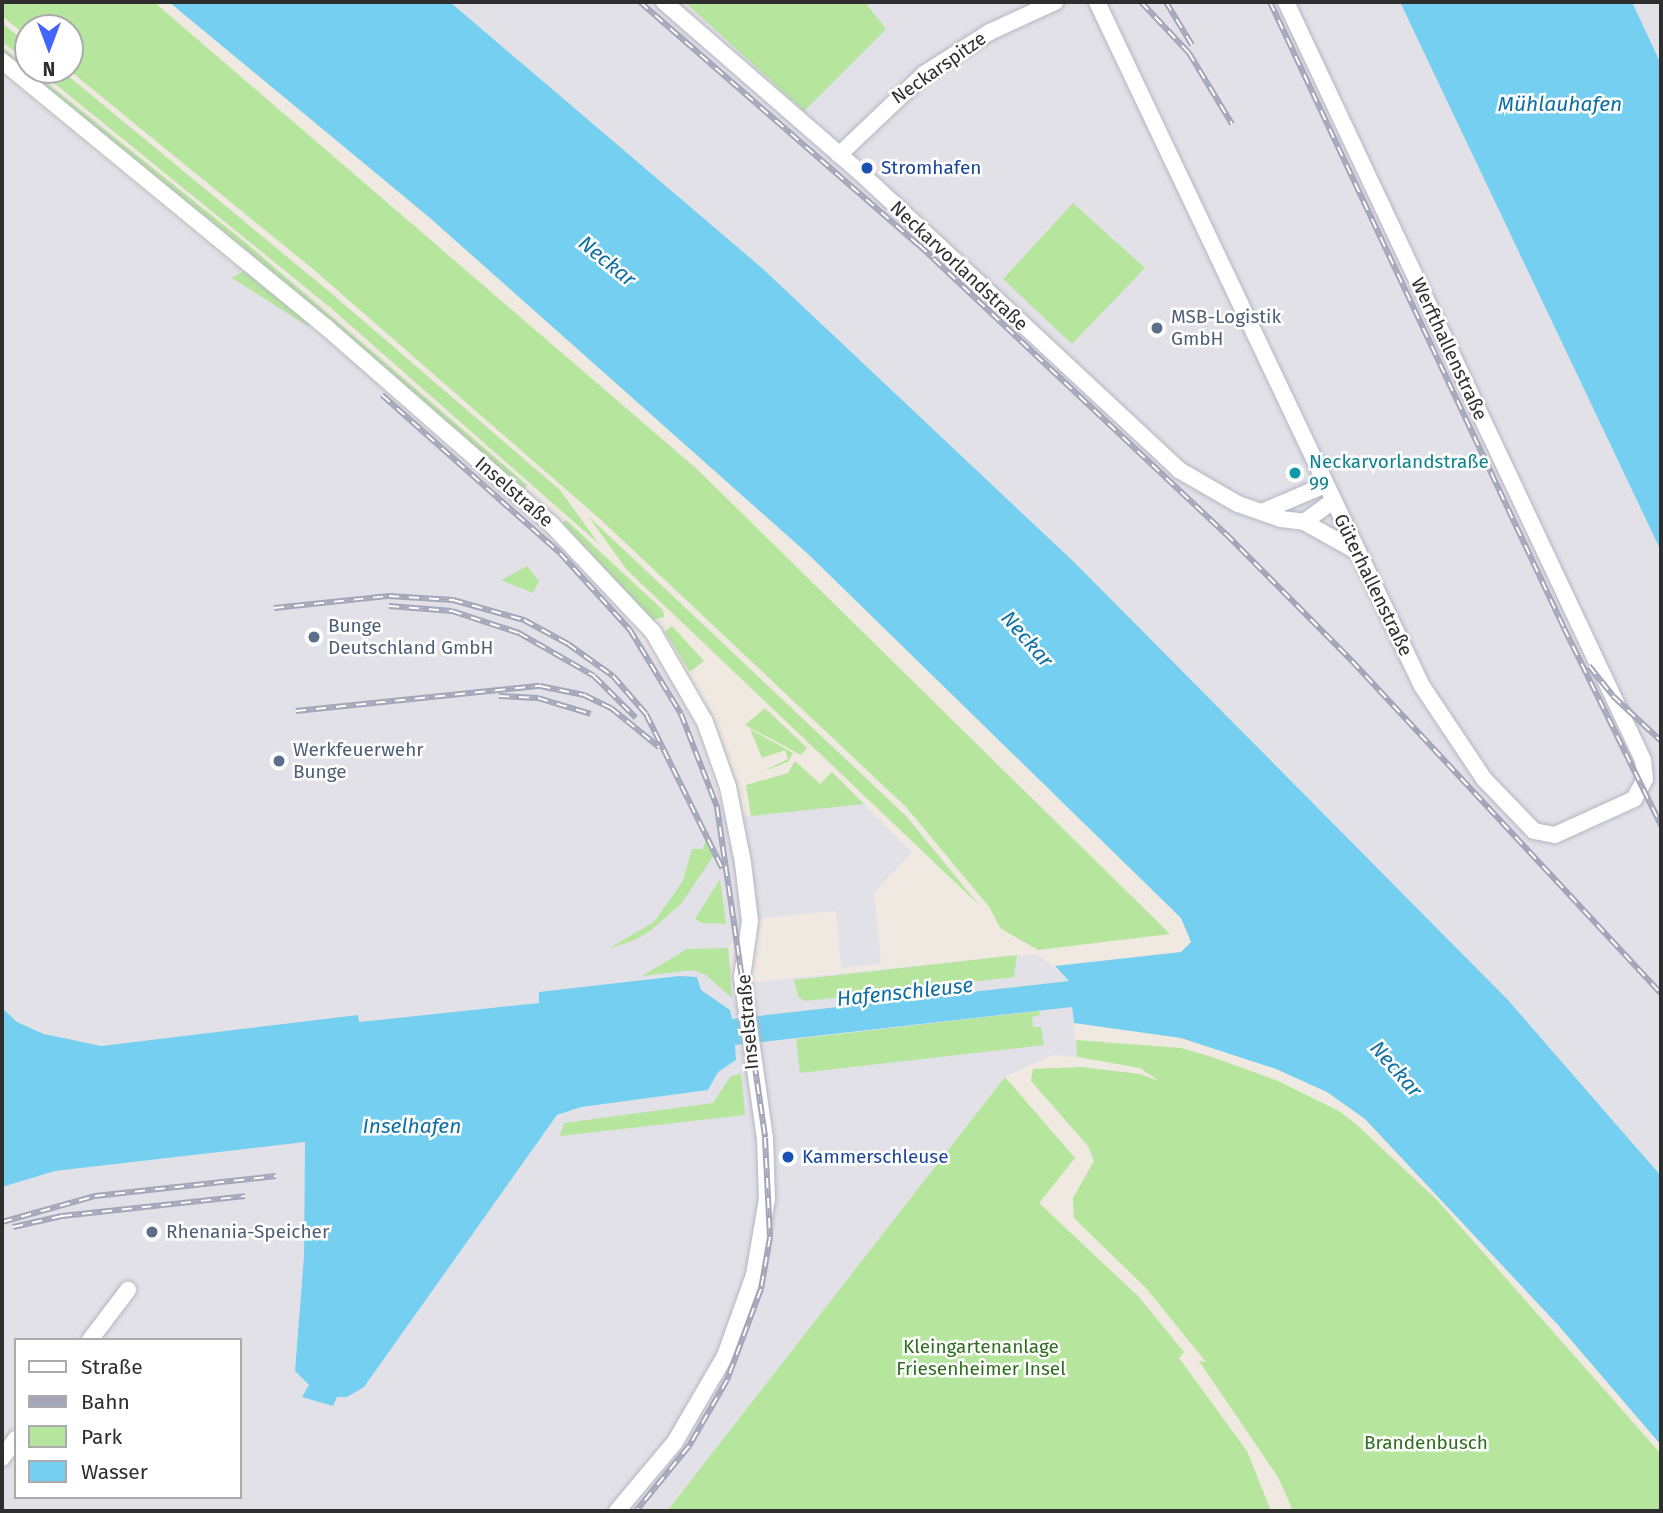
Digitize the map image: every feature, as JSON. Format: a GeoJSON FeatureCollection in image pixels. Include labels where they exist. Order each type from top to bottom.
{"type":"FeatureCollection","features":[{"type":"Feature","properties":{"kind":"street","name":"Neckarvorlandstraße"},"geometry":{"type":"LineString","coordinates":[[664,2],[839,155],[1151,446],[1203,486],[1238,504],[1304,522],[1356,551]]}},
{"type":"Feature","properties":{"kind":"street","name":"Neckarspitze"},"geometry":{"type":"LineString","coordinates":[[839,155],[881,110],[924,74],[990,32],[1055,2]]}},
{"type":"Feature","properties":{"kind":"street","name":"Güterhallenstraße"},"geometry":{"type":"LineString","coordinates":[[1097,2],[1356,551],[1450,734],[1534,831],[1555,835],[1633,799],[1645,774]]}},
{"type":"Feature","properties":{"kind":"street","name":"Werfthallenstraße"},"geometry":{"type":"LineString","coordinates":[[1286,2],[1643,760],[1645,774]]}},
{"type":"Feature","properties":{"kind":"street","name":"Inselstraße"},"geometry":{"type":"LineString","coordinates":[[2,61],[326,327],[552,525],[630,604],[683,681],[705,722],[728,787],[750,921],[743,993],[754,1082],[765,1138],[767,1199],[746,1302],[725,1356],[675,1442],[617,1511]]}},
{"type":"Feature","properties":{"kind":"street"},"geometry":{"type":"LineString","coordinates":[[1264,511],[1325,485]]}},
{"type":"Feature","properties":{"kind":"street"},"geometry":{"type":"LineString","coordinates":[[1304,522],[1333,501]]}},
{"type":"Feature","properties":{"kind":"street"},"geometry":{"type":"LineString","coordinates":[[92,1338],[128,1290]]}},
{"type":"Feature","properties":{"kind":"street"},"geometry":{"type":"LineString","coordinates":[[2,1458],[14,1442]]}},
{"type":"Feature","properties":{"kind":"shaded area"},"geometry":{"type":"Polygon","coordinates":[[[450,2],[1400,2],[1661,551],[1661,1176],[1508,1000],[1075,563],[762,268],[450,2]]]}},
{"type":"Feature","properties":{"kind":"shaded area"},"geometry":{"type":"Polygon","coordinates":[[[1632,2],[1661,2],[1661,64],[1632,2]]]}},
{"type":"Feature","properties":{"kind":"shaded area"},"geometry":{"type":"Polygon","coordinates":[[[2,75],[346,357],[577,561],[606,591],[673,683],[698,733],[726,818],[864,804],[912,852],[874,893],[881,964],[841,968],[836,911],[762,918],[729,946],[733,984],[1037,954],[1070,981],[732,1019],[730,1010],[701,990],[697,977],[540,992],[540,1003],[359,1022],[358,1015],[101,1046],[68,1042],[17,1022],[2,1008],[2,75]]]}},
{"type":"Feature","properties":{"kind":"shaded area"},"geometry":{"type":"Polygon","coordinates":[[[1072,1007],[1077,1057],[1052,1055],[1005,1077],[667,1511],[2,1511],[2,1187],[55,1171],[305,1142],[304,1256],[295,1371],[309,1386],[302,1396],[337,1397],[364,1387],[557,1115],[581,1107],[708,1090],[718,1072],[736,1060],[735,1045],[1072,1007]]]}},
{"type":"Feature","properties":{"kind":"green space"},"geometry":{"type":"Polygon","coordinates":[[[2,2],[154,2],[698,470],[1170,934],[1038,950],[1000,928],[990,908],[906,807],[600,519],[314,270],[84,82],[84,14],[14,14],[14,26],[2,16],[2,2]]]}},
{"type":"Feature","properties":{"kind":"green space"},"geometry":{"type":"Polygon","coordinates":[[[685,2],[865,2],[886,29],[804,111],[685,2]]]}},
{"type":"Feature","properties":{"kind":"green space"},"geometry":{"type":"Polygon","coordinates":[[[2,23],[14,33],[14,51],[2,42],[2,23]]]}},
{"type":"Feature","properties":{"kind":"green space"},"geometry":{"type":"Polygon","coordinates":[[[2,47],[14,57],[14,62],[2,52],[2,47]]]}},
{"type":"Feature","properties":{"kind":"green space"},"geometry":{"type":"Polygon","coordinates":[[[42,84],[48,84],[246,243],[527,485],[524,488],[243,247],[42,84]]]}},
{"type":"Feature","properties":{"kind":"green space"},"geometry":{"type":"Polygon","coordinates":[[[55,84],[78,84],[331,293],[560,490],[599,544],[332,309],[55,84]]]}},
{"type":"Feature","properties":{"kind":"green space"},"geometry":{"type":"Polygon","coordinates":[[[1073,203],[1145,268],[1072,344],[1003,279],[1073,203]]]}},
{"type":"Feature","properties":{"kind":"green space"},"geometry":{"type":"Polygon","coordinates":[[[246,270],[308,322],[309,327],[232,278],[246,270]]]}},
{"type":"Feature","properties":{"kind":"green space"},"geometry":{"type":"Polygon","coordinates":[[[588,516],[906,816],[979,905],[627,570],[588,516]]]}},
{"type":"Feature","properties":{"kind":"green space"},"geometry":{"type":"Polygon","coordinates":[[[566,520],[663,610],[664,617],[652,620],[563,523],[566,520]]]}},
{"type":"Feature","properties":{"kind":"green space"},"geometry":{"type":"Polygon","coordinates":[[[527,566],[539,581],[533,593],[501,580],[527,566]]]}},
{"type":"Feature","properties":{"kind":"green space"},"geometry":{"type":"Polygon","coordinates":[[[672,626],[704,661],[690,672],[665,632],[672,626]]]}},
{"type":"Feature","properties":{"kind":"green space"},"geometry":{"type":"Polygon","coordinates":[[[765,708],[807,748],[801,755],[745,725],[765,708]]]}},
{"type":"Feature","properties":{"kind":"green space"},"geometry":{"type":"Polygon","coordinates":[[[750,729],[793,753],[788,762],[763,771],[788,759],[785,750],[762,758],[750,729]]]}},
{"type":"Feature","properties":{"kind":"green space"},"geometry":{"type":"Polygon","coordinates":[[[795,761],[820,784],[832,772],[864,804],[751,816],[746,785],[788,773],[795,761]]]}},
{"type":"Feature","properties":{"kind":"green space"},"geometry":{"type":"Polygon","coordinates":[[[706,838],[714,855],[681,904],[650,931],[635,940],[608,949],[654,922],[683,881],[692,849],[703,849],[706,838]]]}},
{"type":"Feature","properties":{"kind":"green space"},"geometry":{"type":"Polygon","coordinates":[[[720,879],[726,924],[702,923],[695,919],[720,879]]]}},
{"type":"Feature","properties":{"kind":"green space"},"geometry":{"type":"Polygon","coordinates":[[[728,948],[732,998],[706,975],[693,970],[642,976],[687,949],[728,948]]]}},
{"type":"Feature","properties":{"kind":"green space"},"geometry":{"type":"Polygon","coordinates":[[[1017,955],[1014,977],[806,1001],[799,998],[794,980],[1017,955]]]}},
{"type":"Feature","properties":{"kind":"green space"},"geometry":{"type":"Polygon","coordinates":[[[1039,1011],[1040,1015],[1032,1017],[1033,1027],[1041,1027],[1044,1045],[800,1073],[796,1039],[1039,1011]]]}},
{"type":"Feature","properties":{"kind":"green space","name":"Brandenbusch"},"geometry":{"type":"Polygon","coordinates":[[[1076,1040],[1181,1048],[1215,1058],[1278,1081],[1339,1111],[1357,1125],[1436,1199],[1661,1454],[1661,1511],[1293,1511],[1278,1477],[1199,1361],[1206,1362],[1146,1288],[1074,1218],[1073,1198],[1094,1161],[1088,1146],[1031,1081],[1033,1069],[1081,1067],[1140,1074],[1159,1081],[1140,1068],[1077,1057],[1076,1040]]]}},
{"type":"Feature","properties":{"kind":"green space"},"geometry":{"type":"Polygon","coordinates":[[[741,1073],[745,1115],[560,1136],[564,1123],[713,1103],[730,1077],[741,1073]]]}},
{"type":"Feature","properties":{"kind":"green space","name":"Kleingartenanlage Friesenheimer Insel"},"geometry":{"type":"Polygon","coordinates":[[[1005,1077],[1075,1158],[1039,1203],[1138,1296],[1184,1352],[1179,1358],[1247,1451],[1271,1511],[667,1511],[1005,1077]]]}},
{"type":"Feature","properties":{"kind":"water"},"geometry":{"type":"Polygon","coordinates":[[[169,2],[450,2],[762,268],[1075,563],[1508,1000],[1661,1176],[1661,1445],[1559,1326],[1365,1119],[1327,1092],[1276,1069],[1181,1038],[1074,1023],[1072,1007],[735,1045],[736,1060],[718,1072],[708,1090],[581,1107],[557,1115],[364,1387],[347,1397],[337,1397],[333,1406],[302,1397],[309,1385],[295,1371],[304,1256],[305,1142],[55,1171],[2,1187],[2,1008],[17,1022],[44,1034],[101,1046],[358,1015],[359,1022],[539,1003],[539,992],[679,976],[697,977],[701,990],[730,1010],[732,1019],[1069,981],[1055,966],[1181,952],[1191,942],[1181,918],[808,554],[430,218],[169,2]]]}},
{"type":"Feature","properties":{"kind":"water","name":"Mühlauhafen"},"geometry":{"type":"Polygon","coordinates":[[[1400,2],[1632,2],[1661,64],[1661,551],[1400,2]]]}},
{"type":"Feature","properties":{"kind":"railway"},"geometry":{"type":"LineString","coordinates":[[640,2],[919,245],[1226,534],[1352,661],[1661,994]]}},
{"type":"Feature","properties":{"kind":"railway"},"geometry":{"type":"LineString","coordinates":[[1141,2],[1189,53],[1232,124]]}},
{"type":"Feature","properties":{"kind":"railway"},"geometry":{"type":"LineString","coordinates":[[1166,2],[1192,45]]}},
{"type":"Feature","properties":{"kind":"railway"},"geometry":{"type":"LineString","coordinates":[[1270,2],[1564,628],[1661,825]]}},
{"type":"Feature","properties":{"kind":"railway"},"geometry":{"type":"LineString","coordinates":[[382,395],[560,553],[630,630],[681,714],[717,807],[765,1138],[770,1237],[761,1289],[727,1380],[689,1446],[636,1511]]}},
{"type":"Feature","properties":{"kind":"railway"},"geometry":{"type":"LineString","coordinates":[[274,608],[389,596],[453,600],[524,620],[568,644],[613,676],[646,714],[722,868]]}},
{"type":"Feature","properties":{"kind":"railway"},"geometry":{"type":"LineString","coordinates":[[389,606],[452,611],[519,633],[594,676],[636,718]]}},
{"type":"Feature","properties":{"kind":"railway"},"geometry":{"type":"LineString","coordinates":[[1589,666],[1613,696],[1661,741]]}},
{"type":"Feature","properties":{"kind":"railway"},"geometry":{"type":"LineString","coordinates":[[296,711],[540,686],[584,695],[611,708],[659,747]]}},
{"type":"Feature","properties":{"kind":"railway"},"geometry":{"type":"LineString","coordinates":[[499,696],[538,698],[591,714]]}},
{"type":"Feature","properties":{"kind":"railway"},"geometry":{"type":"LineString","coordinates":[[2,1222],[95,1196],[276,1176]]}},
{"type":"Feature","properties":{"kind":"railway"},"geometry":{"type":"LineString","coordinates":[[13,1227],[62,1216],[245,1196]]}},
{"type":"Feature","properties":{"kind":"place","name":"Stromhafen"},"geometry":{"type":"Point","coordinates":[867,168]}},
{"type":"Feature","properties":{"kind":"place","name":"MSB-Logistik GmbH"},"geometry":{"type":"Point","coordinates":[1157,328]}},
{"type":"Feature","properties":{"kind":"place","name":"Neckarvorlandstraße 99"},"geometry":{"type":"Point","coordinates":[1295,473]}},
{"type":"Feature","properties":{"kind":"place","name":"Bunge Deutschland GmbH"},"geometry":{"type":"Point","coordinates":[314,637]}},
{"type":"Feature","properties":{"kind":"place","name":"Werkfeuerwehr Bunge"},"geometry":{"type":"Point","coordinates":[279,761]}},
{"type":"Feature","properties":{"kind":"place","name":"Kammerschleuse"},"geometry":{"type":"Point","coordinates":[788,1157]}},
{"type":"Feature","properties":{"kind":"place","name":"Rhenania-Speicher"},"geometry":{"type":"Point","coordinates":[152,1232]}},
{"type":"Feature","properties":{"kind":"water label","name":"Neckar"},"geometry":{"type":"Point","coordinates":[607,261]}},
{"type":"Feature","properties":{"kind":"water label","name":"Neckar"},"geometry":{"type":"Point","coordinates":[1027,639]}},
{"type":"Feature","properties":{"kind":"water label","name":"Hafenschleuse"},"geometry":{"type":"Point","coordinates":[905,992]}},
{"type":"Feature","properties":{"kind":"water label","name":"Neckar"},"geometry":{"type":"Point","coordinates":[1396,1069]}},
{"type":"Feature","properties":{"kind":"water label","name":"Inselhafen"},"geometry":{"type":"Point","coordinates":[412,1126]}}]}
